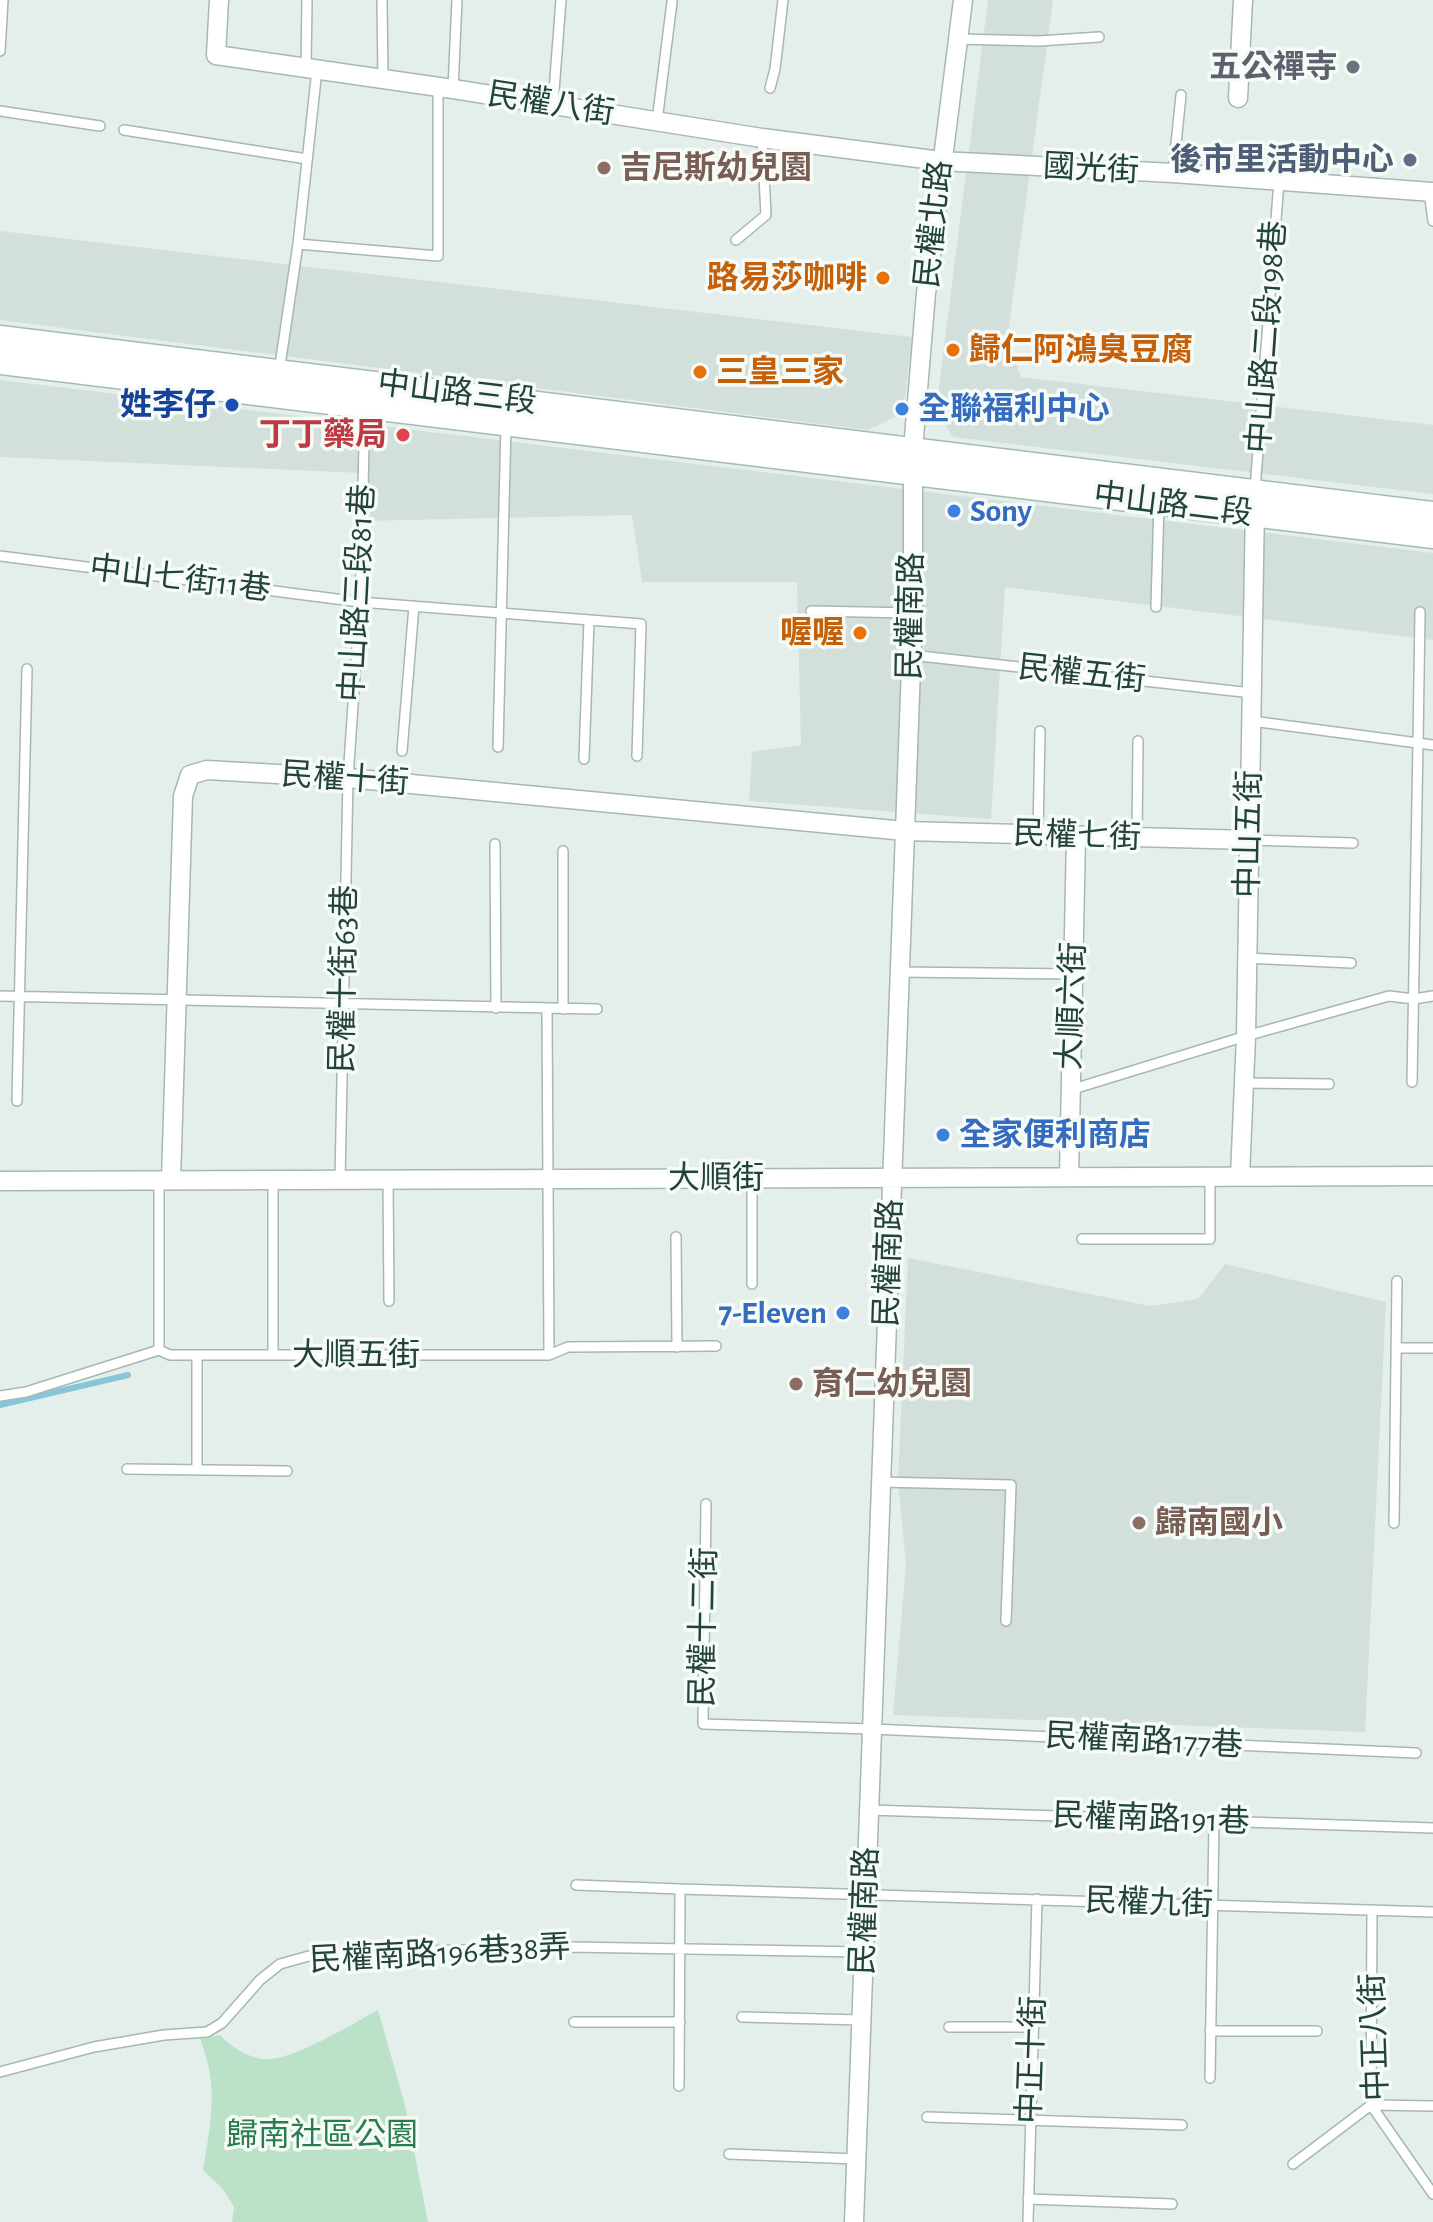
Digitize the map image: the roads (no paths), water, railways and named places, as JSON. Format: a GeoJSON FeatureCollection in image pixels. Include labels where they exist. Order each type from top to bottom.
{"type":"FeatureCollection","features":[{"type":"Feature","properties":{"kind":"main road","name":"中山路三段"},"geometry":{"type":"LineString","coordinates":[[0,338],[913,449]]}},
{"type":"Feature","properties":{"kind":"main road","name":"中山路三段"},"geometry":{"type":"LineString","coordinates":[[0,362],[913,473]]}},
{"type":"Feature","properties":{"kind":"main road","name":"中山路二段"},"geometry":{"type":"LineString","coordinates":[[913,449],[1255,503],[1433,536]]}},
{"type":"Feature","properties":{"kind":"main road","name":"中山路二段"},"geometry":{"type":"LineString","coordinates":[[913,473],[1159,503],[1255,503],[1433,514]]}},
{"type":"Feature","properties":{"kind":"street","name":"民權八街"},"geometry":{"type":"LineString","coordinates":[[219,0],[216,55],[762,138],[941,161]]}},
{"type":"Feature","properties":{"kind":"street","name":"民權北路"},"geometry":{"type":"LineString","coordinates":[[913,449],[926,293],[963,0]]}},
{"type":"Feature","properties":{"kind":"street"},"geometry":{"type":"LineString","coordinates":[[1238,98],[1243,0]]}},
{"type":"Feature","properties":{"kind":"street","name":"國光街"},"geometry":{"type":"LineString","coordinates":[[941,161],[1173,173],[1431,192]]}},
{"type":"Feature","properties":{"kind":"street","name":"民權南路"},"geometry":{"type":"LineString","coordinates":[[854,2222],[913,613],[913,449]]}},
{"type":"Feature","properties":{"kind":"street","name":"中山五街"},"geometry":{"type":"LineString","coordinates":[[1240,1176],[1246,1036],[1255,503]]}},
{"type":"Feature","properties":{"kind":"street","name":"民權十街"},"geometry":{"type":"LineString","coordinates":[[165,1180],[176,1000],[183,796],[190,775],[207,770],[348,778],[905,831]]}},
{"type":"Feature","properties":{"kind":"street","name":"民權七街"},"geometry":{"type":"LineString","coordinates":[[905,831],[1249,840]]}},
{"type":"Feature","properties":{"kind":"street","name":"大順六街"},"geometry":{"type":"LineString","coordinates":[[1069,1177],[1076,836]]}},
{"type":"Feature","properties":{"kind":"street","name":"大順街"},"geometry":{"type":"LineString","coordinates":[[0,1181],[1433,1176]]}},
{"type":"Feature","properties":{"kind":"lane"},"geometry":{"type":"LineString","coordinates":[[0,51],[3,0]]}},
{"type":"Feature","properties":{"kind":"lane"},"geometry":{"type":"LineString","coordinates":[[279,372],[307,159],[312,69],[307,0]]}},
{"type":"Feature","properties":{"kind":"lane"},"geometry":{"type":"LineString","coordinates":[[382,0],[383,79]]}},
{"type":"Feature","properties":{"kind":"lane"},"geometry":{"type":"LineString","coordinates":[[298,244],[438,256],[446,88],[457,0]]}},
{"type":"Feature","properties":{"kind":"lane"},"geometry":{"type":"LineString","coordinates":[[553,104],[561,0]]}},
{"type":"Feature","properties":{"kind":"lane"},"geometry":{"type":"LineString","coordinates":[[770,88],[783,0]]}},
{"type":"Feature","properties":{"kind":"lane"},"geometry":{"type":"LineString","coordinates":[[657,121],[672,2]]}},
{"type":"Feature","properties":{"kind":"lane"},"geometry":{"type":"LineString","coordinates":[[958,39],[1039,41],[1099,37]]}},
{"type":"Feature","properties":{"kind":"lane"},"geometry":{"type":"LineString","coordinates":[[1173,173],[1181,95]]}},
{"type":"Feature","properties":{"kind":"lane"},"geometry":{"type":"LineString","coordinates":[[0,111],[100,126]]}},
{"type":"Feature","properties":{"kind":"lane"},"geometry":{"type":"LineString","coordinates":[[124,130],[307,159]]}},
{"type":"Feature","properties":{"kind":"lane"},"geometry":{"type":"LineString","coordinates":[[736,240],[766,215],[762,138]]}},
{"type":"Feature","properties":{"kind":"lane","name":"中山路二段198巷"},"geometry":{"type":"LineString","coordinates":[[1255,503],[1279,181]]}},
{"type":"Feature","properties":{"kind":"lane"},"geometry":{"type":"LineString","coordinates":[[1431,192],[1433,221]]}},
{"type":"Feature","properties":{"kind":"lane","name":"中山路三段81巷"},"geometry":{"type":"LineString","coordinates":[[348,778],[360,602],[365,408]]}},
{"type":"Feature","properties":{"kind":"lane"},"geometry":{"type":"LineString","coordinates":[[498,747],[506,425]]}},
{"type":"Feature","properties":{"kind":"lane"},"geometry":{"type":"LineString","coordinates":[[1156,607],[1159,503]]}},
{"type":"Feature","properties":{"kind":"lane","name":"中山七街11巷"},"geometry":{"type":"LineString","coordinates":[[0,556],[360,602],[641,624],[637,756]]}},
{"type":"Feature","properties":{"kind":"lane"},"geometry":{"type":"LineString","coordinates":[[402,751],[414,606]]}},
{"type":"Feature","properties":{"kind":"lane"},"geometry":{"type":"LineString","coordinates":[[811,611],[913,613]]}},
{"type":"Feature","properties":{"kind":"lane"},"geometry":{"type":"LineString","coordinates":[[1412,1082],[1420,612]]}},
{"type":"Feature","properties":{"kind":"lane"},"geometry":{"type":"LineString","coordinates":[[584,759],[589,620]]}},
{"type":"Feature","properties":{"kind":"lane","name":"民權五街"},"geometry":{"type":"LineString","coordinates":[[911,655],[1252,693]]}},
{"type":"Feature","properties":{"kind":"lane"},"geometry":{"type":"LineString","coordinates":[[17,1101],[17,996],[27,669]]}},
{"type":"Feature","properties":{"kind":"lane"},"geometry":{"type":"LineString","coordinates":[[1252,721],[1433,745]]}},
{"type":"Feature","properties":{"kind":"lane"},"geometry":{"type":"LineString","coordinates":[[1038,834],[1040,731]]}},
{"type":"Feature","properties":{"kind":"lane"},"geometry":{"type":"LineString","coordinates":[[1137,837],[1138,741]]}},
{"type":"Feature","properties":{"kind":"lane","name":"民權十街63巷"},"geometry":{"type":"LineString","coordinates":[[340,1180],[348,778]]}},
{"type":"Feature","properties":{"kind":"lane"},"geometry":{"type":"LineString","coordinates":[[1249,840],[1353,843]]}},
{"type":"Feature","properties":{"kind":"lane"},"geometry":{"type":"LineString","coordinates":[[495,844],[496,1008]]}},
{"type":"Feature","properties":{"kind":"lane"},"geometry":{"type":"LineString","coordinates":[[563,851],[563,1009]]}},
{"type":"Feature","properties":{"kind":"lane"},"geometry":{"type":"LineString","coordinates":[[1246,958],[1351,963]]}},
{"type":"Feature","properties":{"kind":"lane"},"geometry":{"type":"LineString","coordinates":[[899,972],[1073,974]]}},
{"type":"Feature","properties":{"kind":"lane"},"geometry":{"type":"LineString","coordinates":[[0,996],[597,1009]]}},
{"type":"Feature","properties":{"kind":"lane"},"geometry":{"type":"LineString","coordinates":[[1069,1090],[1389,996],[1414,999],[1433,996]]}},
{"type":"Feature","properties":{"kind":"lane"},"geometry":{"type":"LineString","coordinates":[[547,1009],[549,1355]]}},
{"type":"Feature","properties":{"kind":"lane"},"geometry":{"type":"LineString","coordinates":[[1243,1083],[1329,1084]]}},
{"type":"Feature","properties":{"kind":"lane"},"geometry":{"type":"LineString","coordinates":[[1082,1239],[1210,1239],[1210,1176]]}},
{"type":"Feature","properties":{"kind":"lane"},"geometry":{"type":"LineString","coordinates":[[752,1178],[752,1284]]}},
{"type":"Feature","properties":{"kind":"lane"},"geometry":{"type":"LineString","coordinates":[[0,1396],[26,1392],[159,1350],[165,1180]]}},
{"type":"Feature","properties":{"kind":"lane"},"geometry":{"type":"LineString","coordinates":[[273,1180],[273,1355]]}},
{"type":"Feature","properties":{"kind":"lane"},"geometry":{"type":"LineString","coordinates":[[388,1180],[389,1301]]}},
{"type":"Feature","properties":{"kind":"lane"},"geometry":{"type":"LineString","coordinates":[[676,1237],[677,1347]]}},
{"type":"Feature","properties":{"kind":"lane"},"geometry":{"type":"LineString","coordinates":[[1394,1523],[1397,1281]]}},
{"type":"Feature","properties":{"kind":"lane","name":"大順五街"},"geometry":{"type":"LineString","coordinates":[[159,1350],[170,1355],[549,1355],[568,1347],[716,1346]]}},
{"type":"Feature","properties":{"kind":"lane"},"geometry":{"type":"LineString","coordinates":[[1396,1348],[1433,1348]]}},
{"type":"Feature","properties":{"kind":"lane"},"geometry":{"type":"LineString","coordinates":[[197,1355],[197,1470]]}},
{"type":"Feature","properties":{"kind":"lane"},"geometry":{"type":"LineString","coordinates":[[127,1469],[287,1471]]}},
{"type":"Feature","properties":{"kind":"lane"},"geometry":{"type":"LineString","coordinates":[[881,1482],[1011,1485],[1006,1621]]}},
{"type":"Feature","properties":{"kind":"lane","name":"民權十二街"},"geometry":{"type":"LineString","coordinates":[[706,1504],[703,1724],[872,1729]]}},
{"type":"Feature","properties":{"kind":"lane","name":"民權南路177巷"},"geometry":{"type":"LineString","coordinates":[[872,1729],[1416,1753]]}},
{"type":"Feature","properties":{"kind":"lane","name":"民權南路191巷"},"geometry":{"type":"LineString","coordinates":[[869,1810],[1433,1828]]}},
{"type":"Feature","properties":{"kind":"lane"},"geometry":{"type":"LineString","coordinates":[[1210,2078],[1214,1821]]}},
{"type":"Feature","properties":{"kind":"lane","name":"民權九街"},"geometry":{"type":"LineString","coordinates":[[576,1885],[1433,1912]]}},
{"type":"Feature","properties":{"kind":"lane"},"geometry":{"type":"LineString","coordinates":[[679,2086],[680,1889]]}},
{"type":"Feature","properties":{"kind":"lane","name":"中正十街"},"geometry":{"type":"LineString","coordinates":[[1028,2222],[1037,1899]]}},
{"type":"Feature","properties":{"kind":"lane","name":"中正八街"},"geometry":{"type":"LineString","coordinates":[[1372,1910],[1371,2105],[1433,2194]]}},
{"type":"Feature","properties":{"kind":"lane","name":"民權南路196巷38弄"},"geometry":{"type":"LineString","coordinates":[[0,2072],[94,2047],[164,2035],[207,2032],[222,2023],[260,1980],[280,1964],[316,1954],[572,1947],[863,1952]]}},
{"type":"Feature","properties":{"kind":"lane"},"geometry":{"type":"LineString","coordinates":[[742,2017],[861,2020]]}},
{"type":"Feature","properties":{"kind":"lane"},"geometry":{"type":"LineString","coordinates":[[574,2022],[680,2022]]}},
{"type":"Feature","properties":{"kind":"lane"},"geometry":{"type":"LineString","coordinates":[[949,2027],[1033,2027]]}},
{"type":"Feature","properties":{"kind":"lane"},"geometry":{"type":"LineString","coordinates":[[1210,2031],[1317,2031]]}},
{"type":"Feature","properties":{"kind":"lane"},"geometry":{"type":"LineString","coordinates":[[1293,2164],[1371,2105],[1433,2106]]}},
{"type":"Feature","properties":{"kind":"lane"},"geometry":{"type":"LineString","coordinates":[[927,2117],[1182,2125]]}},
{"type":"Feature","properties":{"kind":"lane"},"geometry":{"type":"LineString","coordinates":[[729,2154],[856,2159]]}},
{"type":"Feature","properties":{"kind":"lane"},"geometry":{"type":"LineString","coordinates":[[1028,2199],[1172,2204]]}},
{"type":"Feature","properties":{"kind":"waterway"},"geometry":{"type":"LineString","coordinates":[[0,1405],[128,1375]]}},
{"type":"Feature","properties":{"kind":"place","name":"五公禪寺"},"geometry":{"type":"Point","coordinates":[1353,67]}},
{"type":"Feature","properties":{"kind":"place","name":"後市里活動中心"},"geometry":{"type":"Point","coordinates":[1410,160]}},
{"type":"Feature","properties":{"kind":"place","name":"吉尼斯幼兒園"},"geometry":{"type":"Point","coordinates":[604,168]}},
{"type":"Feature","properties":{"kind":"place","name":"路易莎咖啡"},"geometry":{"type":"Point","coordinates":[883,278]}},
{"type":"Feature","properties":{"kind":"place","name":"歸仁阿鴻臭豆腐"},"geometry":{"type":"Point","coordinates":[953,350]}},
{"type":"Feature","properties":{"kind":"place","name":"三皇三家"},"geometry":{"type":"Point","coordinates":[700,372]}},
{"type":"Feature","properties":{"kind":"place","name":"姓李仔"},"geometry":{"type":"Point","coordinates":[232,405]}},
{"type":"Feature","properties":{"kind":"place","name":"全聯福利中心"},"geometry":{"type":"Point","coordinates":[902,409]}},
{"type":"Feature","properties":{"kind":"place","name":"丁丁藥局"},"geometry":{"type":"Point","coordinates":[403,435]}},
{"type":"Feature","properties":{"kind":"place","name":"Sony"},"geometry":{"type":"Point","coordinates":[954,511]}},
{"type":"Feature","properties":{"kind":"place","name":"喔喔"},"geometry":{"type":"Point","coordinates":[860,633]}},
{"type":"Feature","properties":{"kind":"place","name":"全家便利商店"},"geometry":{"type":"Point","coordinates":[943,1135]}},
{"type":"Feature","properties":{"kind":"place","name":"7-Eleven"},"geometry":{"type":"Point","coordinates":[843,1313]}},
{"type":"Feature","properties":{"kind":"place","name":"育仁幼兒園"},"geometry":{"type":"Point","coordinates":[796,1384]}},
{"type":"Feature","properties":{"kind":"place","name":"歸南國小"},"geometry":{"type":"Point","coordinates":[1139,1523]}},
{"type":"Feature","properties":{"kind":"park label","name":"歸南社區公園"},"geometry":{"type":"Point","coordinates":[322,2135]}}]}
